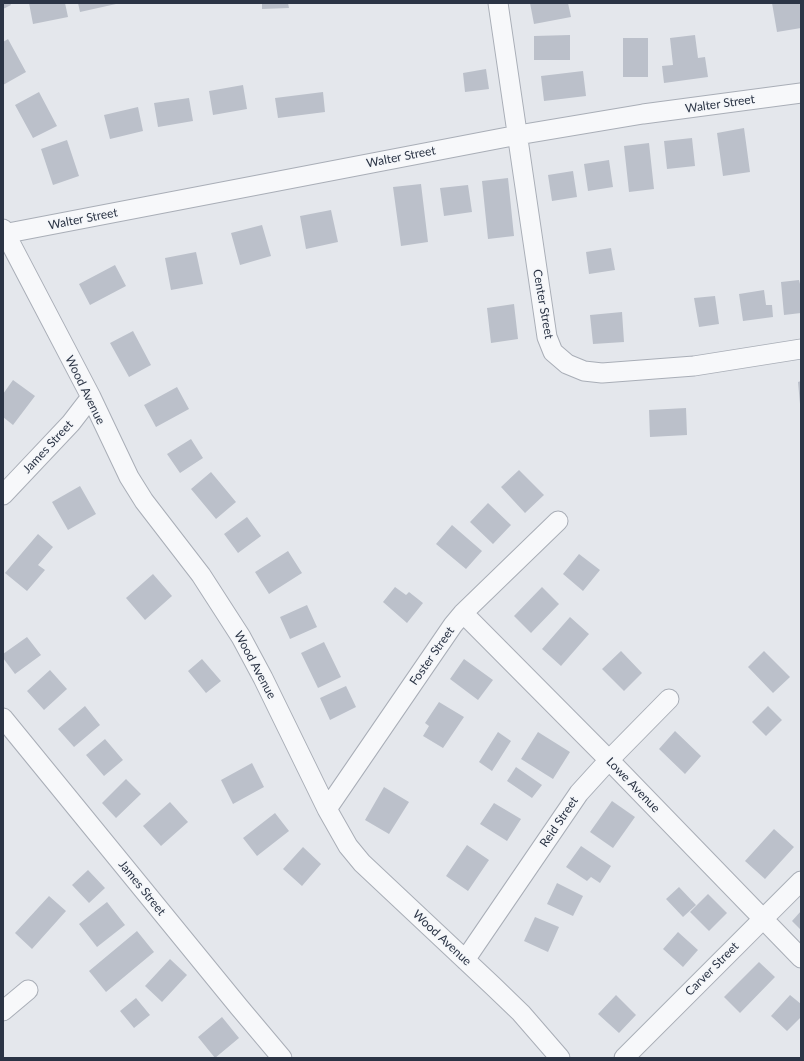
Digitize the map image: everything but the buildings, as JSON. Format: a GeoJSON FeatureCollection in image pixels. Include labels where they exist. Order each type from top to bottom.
{"type":"FeatureCollection","features":[{"type":"Feature","properties":{"kind":"street","name":"Center Street"},"geometry":{"type":"LineString","coordinates":[[498,3],[548,337],[553,352],[567,364],[584,371],[602,373],[694,366],[801,349]]}},
{"type":"Feature","properties":{"kind":"street","name":"Walter Street"},"geometry":{"type":"LineString","coordinates":[[4,232],[518,135],[642,114],[801,93]]}},
{"type":"Feature","properties":{"kind":"street","name":"Wood Avenue"},"geometry":{"type":"LineString","coordinates":[[4,232],[91,397],[129,477],[144,501],[201,575],[241,637],[263,678],[326,808],[348,846],[362,863],[521,1014],[560,1058]]}},
{"type":"Feature","properties":{"kind":"street","name":"James Street"},"geometry":{"type":"LineString","coordinates":[[3,494],[70,422],[91,397]]}},
{"type":"Feature","properties":{"kind":"street","name":"Foster Street"},"geometry":{"type":"LineString","coordinates":[[326,808],[453,625],[463,613],[558,521]]}},
{"type":"Feature","properties":{"kind":"street","name":"Lowe Avenue"},"geometry":{"type":"LineString","coordinates":[[463,613],[609,760],[801,958]]}},
{"type":"Feature","properties":{"kind":"street","name":"Reid Street"},"geometry":{"type":"LineString","coordinates":[[465,960],[579,793],[669,698]]}},
{"type":"Feature","properties":{"kind":"street","name":"James Street"},"geometry":{"type":"LineString","coordinates":[[3,718],[282,1058]]}},
{"type":"Feature","properties":{"kind":"street","name":"Carver Street"},"geometry":{"type":"LineString","coordinates":[[624,1058],[801,880]]}},
{"type":"Feature","properties":{"kind":"street"},"geometry":{"type":"LineString","coordinates":[[3,1010],[28,990]]}}]}
